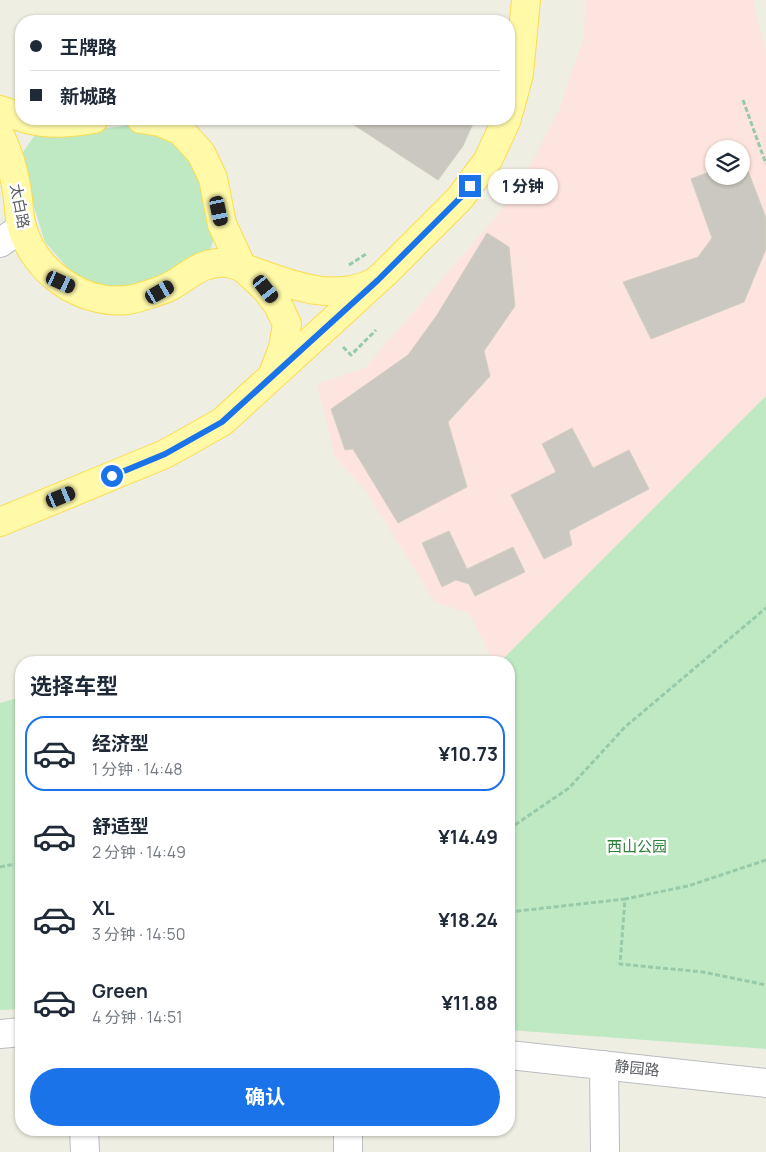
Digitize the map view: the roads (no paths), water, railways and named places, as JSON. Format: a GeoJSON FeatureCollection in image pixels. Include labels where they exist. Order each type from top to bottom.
{"type":"FeatureCollection","features":[{"type":"Feature","properties":{"kind":"main road"},"geometry":{"type":"LineString","coordinates":[[515,89],[519,74],[526,0]]}},
{"type":"Feature","properties":{"kind":"main road"},"geometry":{"type":"LineString","coordinates":[[0,110],[15,116]]}},
{"type":"Feature","properties":{"kind":"main road","name":"太白路"},"geometry":{"type":"LineString","coordinates":[[167,125],[181,131],[201,153],[213,178],[222,224],[242,268],[266,289],[278,305],[287,324],[283,348],[270,380]]}},
{"type":"Feature","properties":{"kind":"main road"},"geometry":{"type":"LineString","coordinates":[[0,522],[165,454],[222,422],[378,280],[460,198],[488,160],[504,125]]}},
{"type":"Feature","properties":{"kind":"main road","name":"太白路"},"geometry":{"type":"LineString","coordinates":[[0,135],[10,158],[22,227],[36,258],[61,282],[92,297],[126,300],[160,292],[203,265],[216,262],[324,292],[345,292],[362,288],[378,280]]}},
{"type":"Feature","properties":{"kind":"street"},"geometry":{"type":"LineString","coordinates":[[0,243],[22,227]]}},
{"type":"Feature","properties":{"kind":"street"},"geometry":{"type":"LineString","coordinates":[[0,1034],[15,1033]]}},
{"type":"Feature","properties":{"kind":"street","name":"静园路"},"geometry":{"type":"LineString","coordinates":[[515,1056],[766,1083]]}},
{"type":"Feature","properties":{"kind":"street"},"geometry":{"type":"LineString","coordinates":[[604,1065],[605,1152]]}},
{"type":"Feature","properties":{"kind":"street"},"geometry":{"type":"LineString","coordinates":[[84,1136],[85,1152]]}},
{"type":"Feature","properties":{"kind":"street"},"geometry":{"type":"LineString","coordinates":[[348,1136],[348,1152]]}},
{"type":"Feature","properties":{"kind":"park label","name":"西山公园"},"geometry":{"type":"Point","coordinates":[637,846]}}]}
